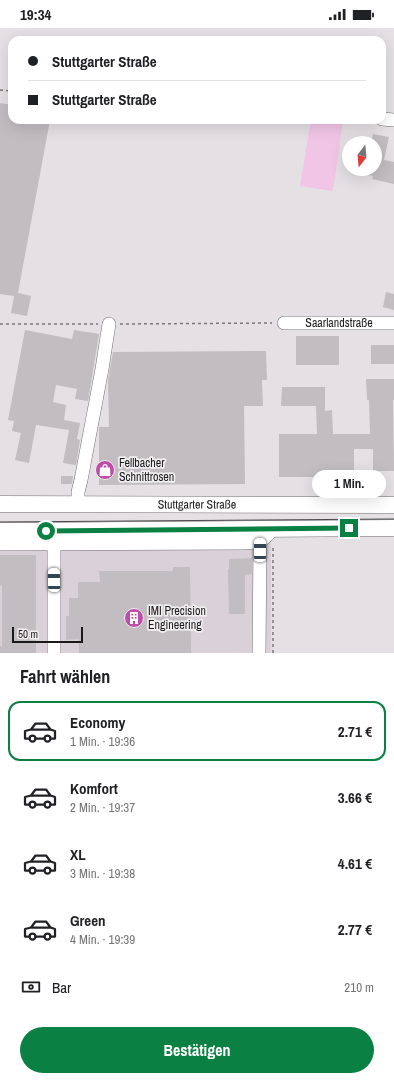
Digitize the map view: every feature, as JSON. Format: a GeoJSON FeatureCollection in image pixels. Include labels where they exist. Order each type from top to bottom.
{"type":"FeatureCollection","features":[{"type":"Feature","properties":{"kind":"main road","name":"Stuttgarter Straße"},"geometry":{"type":"LineString","coordinates":[[0,504],[394,505]]}},
{"type":"Feature","properties":{"kind":"main road"},"geometry":{"type":"LineString","coordinates":[[0,531],[394,528]]}},
{"type":"Feature","properties":{"kind":"street","name":"Saarlandstraße"},"geometry":{"type":"LineString","coordinates":[[284,323],[394,324]]}},
{"type":"Feature","properties":{"kind":"street"},"geometry":{"type":"LineString","coordinates":[[78,504],[78,492],[99,384],[108,324]]}},
{"type":"Feature","properties":{"kind":"street"},"geometry":{"type":"LineString","coordinates":[[0,544],[245,543],[260,542],[273,529]]}},
{"type":"Feature","properties":{"kind":"street"},"geometry":{"type":"LineString","coordinates":[[259,653],[260,542]]}},
{"type":"Feature","properties":{"kind":"street"},"geometry":{"type":"LineString","coordinates":[[54,544],[54,653]]}},
{"type":"Feature","properties":{"kind":"path"},"geometry":{"type":"LineString","coordinates":[[0,324],[284,323]]}},
{"type":"Feature","properties":{"kind":"path"},"geometry":{"type":"LineString","coordinates":[[273,529],[273,653]]}},
{"type":"Feature","properties":{"kind":"shaded area"},"geometry":{"type":"Polygon","coordinates":[[[310,124],[343,124],[333,191],[300,186],[310,124]]]}},
{"type":"Feature","properties":{"kind":"shaded area"},"geometry":{"type":"Polygon","coordinates":[[[271,540],[271,653],[0,653],[0,546],[271,540]]]}},
{"type":"Feature","properties":{"kind":"building"},"geometry":{"type":"Polygon","coordinates":[[[0,103],[8,104],[8,124],[49,124],[18,293],[31,296],[27,316],[11,313],[14,296],[0,294],[0,103]]]}},
{"type":"Feature","properties":{"kind":"building"},"geometry":{"type":"Polygon","coordinates":[[[373,134],[389,137],[384,160],[394,162],[394,184],[372,179],[373,176],[382,176],[382,136],[373,136],[373,134]]]}},
{"type":"Feature","properties":{"kind":"building"},"geometry":{"type":"Polygon","coordinates":[[[386,292],[394,294],[394,310],[383,307],[386,292]]]}},
{"type":"Feature","properties":{"kind":"building"},"geometry":{"type":"Polygon","coordinates":[[[25,330],[72,339],[74,330],[99,334],[88,401],[75,399],[77,389],[56,385],[53,402],[66,405],[64,420],[80,423],[77,439],[80,440],[76,465],[63,463],[69,430],[36,425],[29,463],[15,460],[21,433],[12,431],[14,421],[8,420],[25,330]]]}},
{"type":"Feature","properties":{"kind":"building"},"geometry":{"type":"Polygon","coordinates":[[[296,336],[339,336],[339,365],[296,365],[296,336]]]}},
{"type":"Feature","properties":{"kind":"building"},"geometry":{"type":"Polygon","coordinates":[[[371,345],[394,345],[394,364],[371,364],[371,345]]]}},
{"type":"Feature","properties":{"kind":"building"},"geometry":{"type":"Polygon","coordinates":[[[266,351],[267,380],[262,380],[263,406],[244,406],[245,484],[99,485],[99,476],[107,477],[108,471],[99,470],[99,427],[109,427],[108,380],[113,352],[266,351]]]}},
{"type":"Feature","properties":{"kind":"building"},"geometry":{"type":"Polygon","coordinates":[[[366,379],[394,379],[394,471],[373,471],[373,449],[354,449],[354,485],[340,485],[340,477],[279,477],[279,434],[317,434],[316,406],[281,406],[282,387],[325,387],[325,411],[332,410],[333,434],[370,434],[369,400],[367,400],[366,379]]]}},
{"type":"Feature","properties":{"kind":"building"},"geometry":{"type":"Polygon","coordinates":[[[61,476],[73,476],[72,484],[61,484],[61,476]]]}},
{"type":"Feature","properties":{"kind":"building"},"geometry":{"type":"Polygon","coordinates":[[[0,555],[36,555],[36,653],[0,653],[0,646],[2,646],[2,586],[0,585],[0,555]]]}},
{"type":"Feature","properties":{"kind":"building"},"geometry":{"type":"Polygon","coordinates":[[[252,558],[252,574],[245,575],[245,614],[229,614],[229,559],[252,558]]]}},
{"type":"Feature","properties":{"kind":"building","name":"IMI Precision Engineering"},"geometry":{"type":"Polygon","coordinates":[[[173,567],[190,567],[191,653],[79,653],[79,639],[66,640],[66,616],[69,616],[69,598],[78,598],[78,582],[100,582],[99,571],[173,571],[173,567]]]}},
{"type":"Feature","properties":{"kind":"tram line"},"geometry":{"type":"LineString","coordinates":[[0,522],[394,519]]}},
{"type":"Feature","properties":{"kind":"place","name":"Fellbacher Schnittrosen"},"geometry":{"type":"Point","coordinates":[105,470]}},
{"type":"Feature","properties":{"kind":"place","name":"IMI Precision Engineering"},"geometry":{"type":"Point","coordinates":[134,618]}},
{"type":"Feature","properties":{"kind":"route"},"geometry":{"type":"LineString","coordinates":[[46,531],[349,528]]}}]}
